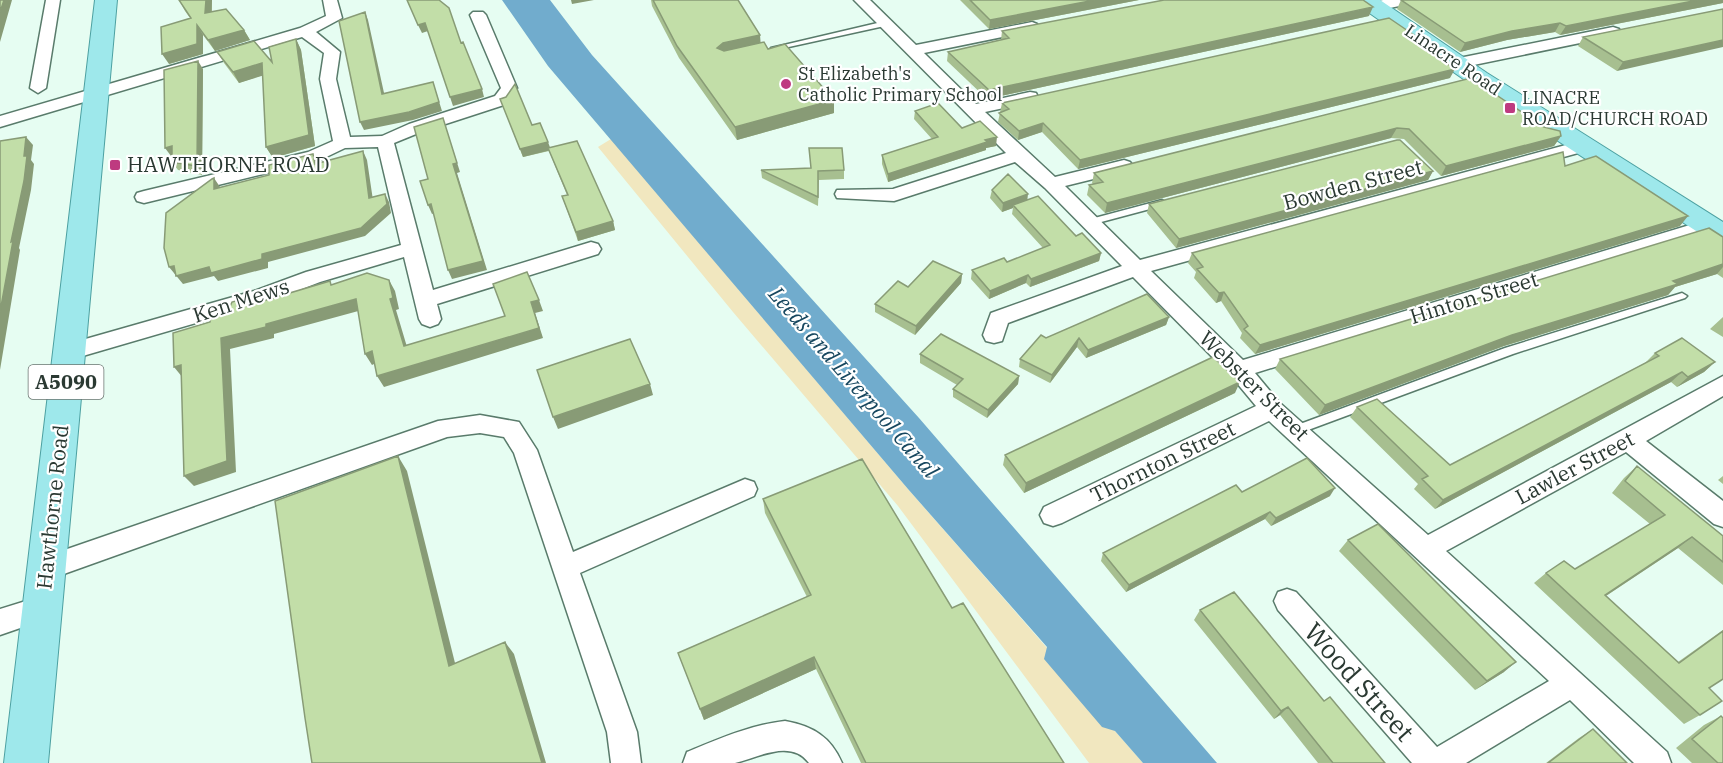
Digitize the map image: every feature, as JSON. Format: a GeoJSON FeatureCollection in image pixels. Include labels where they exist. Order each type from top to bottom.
{"type":"FeatureCollection","features":[{"type":"Feature","properties":{"kind":"main road","name":"Hawthorne Road"},"geometry":{"type":"LineString","coordinates":[[26,763],[106,0]]}},
{"type":"Feature","properties":{"kind":"main road","name":"Linacre Road"},"geometry":{"type":"LineString","coordinates":[[1382,9],[1464,75],[1583,146],[1716,230]]}},
{"type":"Feature","properties":{"kind":"street"},"geometry":{"type":"LineString","coordinates":[[38,88],[53,0]]}},
{"type":"Feature","properties":{"kind":"street"},"geometry":{"type":"LineString","coordinates":[[0,122],[306,31],[334,18],[330,0]]}},
{"type":"Feature","properties":{"kind":"street","name":"Webster Street"},"geometry":{"type":"LineString","coordinates":[[861,0],[1018,155],[1052,184],[1239,370],[1272,409],[1572,683],[1656,763]]}},
{"type":"Feature","properties":{"kind":"street"},"geometry":{"type":"LineString","coordinates":[[144,197],[314,156],[342,143],[385,141],[415,128],[501,100],[509,88],[478,15]]}},
{"type":"Feature","properties":{"kind":"street"},"geometry":{"type":"LineString","coordinates":[[914,50],[1050,24]]}},
{"type":"Feature","properties":{"kind":"street"},"geometry":{"type":"LineString","coordinates":[[1464,75],[1624,29]]}},
{"type":"Feature","properties":{"kind":"street"},"geometry":{"type":"LineString","coordinates":[[306,31],[332,52],[328,79],[342,143]]}},
{"type":"Feature","properties":{"kind":"street"},"geometry":{"type":"LineString","coordinates":[[973,110],[1043,94]]}},
{"type":"Feature","properties":{"kind":"street"},"geometry":{"type":"LineString","coordinates":[[385,141],[428,310],[591,249]]}},
{"type":"Feature","properties":{"kind":"street","name":"Bowden Street"},"geometry":{"type":"LineString","coordinates":[[994,335],[999,318],[1136,268],[1436,180],[1583,146]]}},
{"type":"Feature","properties":{"kind":"street"},"geometry":{"type":"LineString","coordinates":[[844,194],[894,195],[1018,155]]}},
{"type":"Feature","properties":{"kind":"street"},"geometry":{"type":"LineString","coordinates":[[1052,184],[1144,161]]}},
{"type":"Feature","properties":{"kind":"street","name":"Hinton Street"},"geometry":{"type":"LineString","coordinates":[[1239,370],[1716,230]]}},
{"type":"Feature","properties":{"kind":"street","name":"Ken Mews"},"geometry":{"type":"LineString","coordinates":[[69,352],[261,297],[313,277],[412,248]]}},
{"type":"Feature","properties":{"kind":"street","name":"Lawler Street"},"geometry":{"type":"LineString","coordinates":[[1425,549],[1628,440],[1723,385]]}},
{"type":"Feature","properties":{"kind":"street","name":"Thornton Street"},"geometry":{"type":"LineString","coordinates":[[1053,515],[1272,409]]}},
{"type":"Feature","properties":{"kind":"street"},"geometry":{"type":"LineString","coordinates":[[46,568],[446,428],[480,424],[511,429],[525,450],[622,732],[626,763]]}},
{"type":"Feature","properties":{"kind":"street"},"geometry":{"type":"LineString","coordinates":[[1628,440],[1723,516]]}},
{"type":"Feature","properties":{"kind":"street"},"geometry":{"type":"LineString","coordinates":[[565,567],[745,489]]}},
{"type":"Feature","properties":{"kind":"street","name":"Wood Street"},"geometry":{"type":"LineString","coordinates":[[1287,601],[1432,763]]}},
{"type":"Feature","properties":{"kind":"street"},"geometry":{"type":"LineString","coordinates":[[0,622],[42,608]]}},
{"type":"Feature","properties":{"kind":"street"},"geometry":{"type":"LineString","coordinates":[[1438,763],[1572,683]]}},
{"type":"Feature","properties":{"kind":"street"},"geometry":{"type":"LineString","coordinates":[[698,763],[755,740],[791,735],[821,750],[827,763]]}},
{"type":"Feature","properties":{"kind":"lane"},"geometry":{"type":"LineString","coordinates":[[765,50],[885,23]]}},
{"type":"Feature","properties":{"kind":"lane"},"geometry":{"type":"LineString","coordinates":[[1090,222],[1168,201]]}},
{"type":"Feature","properties":{"kind":"lane"},"geometry":{"type":"LineString","coordinates":[[1296,430],[1509,351],[1682,296]]}},
{"type":"Feature","properties":{"kind":"shaded area"},"geometry":{"type":"Polygon","coordinates":[[[611,139],[908,489],[1047,648],[1045,659],[1143,763],[1089,763],[898,506],[733,312],[598,147],[611,139]]]}},
{"type":"Feature","properties":{"kind":"water","name":"Leeds and Liverpool Canal"},"geometry":{"type":"Polygon","coordinates":[[[502,0],[550,0],[592,55],[919,418],[1217,763],[1143,763],[1115,731],[1102,727],[1044,659],[1047,647],[908,489],[548,66],[502,0]]]}},
{"type":"Feature","properties":{"kind":"building"},"geometry":{"type":"Polygon","coordinates":[[[0,0],[4,0],[0,12],[0,0]]]}},
{"type":"Feature","properties":{"kind":"building"},"geometry":{"type":"Polygon","coordinates":[[[179,0],[206,0],[205,13],[226,9],[244,30],[208,40],[197,25],[197,44],[162,54],[161,27],[191,18],[179,0]]]}},
{"type":"Feature","properties":{"kind":"building"},"geometry":{"type":"Polygon","coordinates":[[[407,0],[439,0],[449,8],[461,43],[463,42],[482,89],[450,97],[425,23],[418,25],[407,0]]]}},
{"type":"Feature","properties":{"kind":"building"},"geometry":{"type":"Polygon","coordinates":[[[653,0],[738,0],[760,35],[723,43],[717,48],[724,51],[764,42],[768,49],[785,44],[834,100],[735,127],[677,46],[653,0]]]}},
{"type":"Feature","properties":{"kind":"building"},"geometry":{"type":"Polygon","coordinates":[[[970,0],[1095,0],[990,20],[970,0]]]}},
{"type":"Feature","properties":{"kind":"building"},"geometry":{"type":"Polygon","coordinates":[[[1164,0],[1363,0],[1373,7],[989,90],[948,52],[1009,38],[1002,31],[1164,0]]]}},
{"type":"Feature","properties":{"kind":"building"},"geometry":{"type":"Polygon","coordinates":[[[1401,0],[1698,0],[1566,26],[1560,23],[1512,31],[1465,43],[1401,0]]]}},
{"type":"Feature","properties":{"kind":"building"},"geometry":{"type":"Polygon","coordinates":[[[1723,9],[1723,40],[1623,62],[1583,37],[1723,9]]]}},
{"type":"Feature","properties":{"kind":"building"},"geometry":{"type":"Polygon","coordinates":[[[365,12],[382,94],[433,82],[439,102],[409,112],[360,122],[339,21],[365,12]]]}},
{"type":"Feature","properties":{"kind":"building"},"geometry":{"type":"Polygon","coordinates":[[[1389,18],[1436,50],[1430,52],[1455,69],[1080,160],[1043,123],[1019,131],[999,113],[1009,109],[1002,103],[1389,18]]]}},
{"type":"Feature","properties":{"kind":"building"},"geometry":{"type":"Polygon","coordinates":[[[296,39],[309,135],[266,147],[262,63],[233,72],[217,52],[254,41],[272,62],[269,47],[296,39]]]}},
{"type":"Feature","properties":{"kind":"building"},"geometry":{"type":"Polygon","coordinates":[[[198,61],[197,166],[172,162],[172,146],[165,148],[164,70],[198,61]]]}},
{"type":"Feature","properties":{"kind":"building"},"geometry":{"type":"Polygon","coordinates":[[[1471,78],[1544,127],[1560,131],[1561,136],[1446,166],[1409,129],[1397,128],[1107,203],[1089,185],[1103,182],[1094,173],[1471,78]]]}},
{"type":"Feature","properties":{"kind":"building"},"geometry":{"type":"Polygon","coordinates":[[[515,84],[532,125],[540,123],[548,142],[520,149],[500,99],[506,97],[515,84]]]}},
{"type":"Feature","properties":{"kind":"building"},"geometry":{"type":"Polygon","coordinates":[[[938,103],[962,128],[980,121],[997,137],[888,174],[882,155],[938,137],[915,111],[938,103]]]}},
{"type":"Feature","properties":{"kind":"building"},"geometry":{"type":"Polygon","coordinates":[[[443,118],[457,163],[453,164],[483,261],[448,270],[431,204],[428,205],[420,181],[428,179],[414,127],[443,118]]]}},
{"type":"Feature","properties":{"kind":"building"},"geometry":{"type":"Polygon","coordinates":[[[26,137],[24,156],[27,156],[24,181],[0,312],[0,141],[26,137]]]}},
{"type":"Feature","properties":{"kind":"building"},"geometry":{"type":"Polygon","coordinates":[[[1400,140],[1433,171],[1179,239],[1149,204],[1400,140]]]}},
{"type":"Feature","properties":{"kind":"building"},"geometry":{"type":"Polygon","coordinates":[[[577,141],[613,221],[576,232],[562,196],[568,195],[548,148],[577,141]]]}},
{"type":"Feature","properties":{"kind":"building"},"geometry":{"type":"Polygon","coordinates":[[[809,148],[842,148],[844,170],[818,171],[818,197],[761,170],[811,168],[809,148]]]}},
{"type":"Feature","properties":{"kind":"building"},"geometry":{"type":"Polygon","coordinates":[[[363,151],[369,198],[385,194],[387,204],[361,228],[262,254],[262,259],[211,273],[209,267],[176,276],[174,266],[169,267],[164,248],[166,213],[212,179],[214,178],[214,189],[269,175],[269,165],[313,154],[315,164],[363,151]]]}},
{"type":"Feature","properties":{"kind":"building"},"geometry":{"type":"Polygon","coordinates":[[[1563,152],[1565,166],[1596,156],[1688,216],[1260,345],[1244,329],[1248,326],[1224,292],[1219,293],[1197,269],[1203,267],[1192,253],[1563,152]]]}},
{"type":"Feature","properties":{"kind":"building"},"geometry":{"type":"Polygon","coordinates":[[[1008,174],[1028,194],[1003,203],[992,190],[1008,174]]]}},
{"type":"Feature","properties":{"kind":"building"},"geometry":{"type":"Polygon","coordinates":[[[1038,196],[1076,236],[1082,233],[1101,253],[1031,279],[1028,275],[990,291],[972,270],[1004,258],[1007,262],[1050,245],[1013,205],[1038,196]]]}},
{"type":"Feature","properties":{"kind":"building"},"geometry":{"type":"Polygon","coordinates":[[[1709,228],[1723,237],[1723,264],[1673,281],[1678,284],[1512,335],[1325,405],[1280,359],[1709,228]]]}},
{"type":"Feature","properties":{"kind":"building"},"geometry":{"type":"Polygon","coordinates":[[[933,261],[962,274],[916,326],[875,304],[898,281],[908,287],[933,261]]]}},
{"type":"Feature","properties":{"kind":"building"},"geometry":{"type":"Polygon","coordinates":[[[527,272],[539,300],[531,302],[539,328],[377,376],[372,351],[365,354],[356,299],[266,324],[266,327],[221,338],[227,461],[184,476],[181,365],[174,367],[173,333],[210,322],[211,316],[228,311],[232,302],[246,298],[246,306],[330,281],[331,285],[367,273],[389,280],[393,298],[390,299],[404,346],[505,316],[493,284],[527,272]]]}},
{"type":"Feature","properties":{"kind":"building"},"geometry":{"type":"Polygon","coordinates":[[[1147,294],[1169,317],[1088,350],[1079,338],[1052,375],[1020,359],[1041,335],[1046,338],[1147,294]]]}},
{"type":"Feature","properties":{"kind":"building"},"geometry":{"type":"Polygon","coordinates":[[[941,334],[1019,376],[988,410],[953,389],[963,379],[920,354],[941,334]]]}},
{"type":"Feature","properties":{"kind":"building"},"geometry":{"type":"Polygon","coordinates":[[[1682,338],[1715,362],[1688,377],[1682,372],[1443,500],[1422,479],[1428,476],[1357,407],[1377,399],[1450,465],[1659,356],[1655,353],[1682,338]]]}},
{"type":"Feature","properties":{"kind":"building"},"geometry":{"type":"Polygon","coordinates":[[[630,339],[650,384],[553,417],[537,370],[630,339]]]}},
{"type":"Feature","properties":{"kind":"building"},"geometry":{"type":"Polygon","coordinates":[[[1213,357],[1240,382],[1026,483],[1005,455],[1213,357]]]}},
{"type":"Feature","properties":{"kind":"building"},"geometry":{"type":"Polygon","coordinates":[[[398,456],[449,666],[505,642],[542,763],[312,763],[275,501],[398,456]]]}},
{"type":"Feature","properties":{"kind":"building"},"geometry":{"type":"Polygon","coordinates":[[[1307,458],[1335,488],[1276,518],[1270,512],[1129,585],[1103,553],[1236,485],[1242,492],[1307,458]]]}},
{"type":"Feature","properties":{"kind":"building"},"geometry":{"type":"Polygon","coordinates":[[[862,459],[952,608],[963,603],[1064,763],[866,763],[814,657],[700,709],[678,653],[811,595],[763,499],[862,459]]]}},
{"type":"Feature","properties":{"kind":"building"},"geometry":{"type":"Polygon","coordinates":[[[1637,466],[1723,536],[1723,562],[1692,537],[1605,595],[1679,663],[1723,631],[1723,679],[1709,688],[1722,701],[1700,715],[1546,573],[1564,561],[1575,569],[1665,515],[1625,481],[1637,466]]]}},
{"type":"Feature","properties":{"kind":"building"},"geometry":{"type":"Polygon","coordinates":[[[1378,524],[1516,662],[1487,681],[1348,540],[1378,524]]]}},
{"type":"Feature","properties":{"kind":"building"},"geometry":{"type":"Polygon","coordinates":[[[1234,592],[1324,701],[1330,697],[1385,763],[1333,763],[1288,707],[1281,711],[1200,610],[1234,592]]]}},
{"type":"Feature","properties":{"kind":"building"},"geometry":{"type":"Polygon","coordinates":[[[1721,716],[1723,718],[1723,763],[1718,763],[1692,739],[1721,716]]]}},
{"type":"Feature","properties":{"kind":"building"},"geometry":{"type":"Polygon","coordinates":[[[1593,729],[1627,763],[1548,763],[1593,729]]]}},
{"type":"Feature","properties":{"kind":"place","name":"St Elizabeth's Catholic Primary School"},"geometry":{"type":"Point","coordinates":[786,84]}},
{"type":"Feature","properties":{"kind":"place","name":"LINACRE ROAD/CHURCH ROAD"},"geometry":{"type":"Point","coordinates":[1510,108]}},
{"type":"Feature","properties":{"kind":"place","name":"HAWTHORNE ROAD"},"geometry":{"type":"Point","coordinates":[115,165]}}]}
